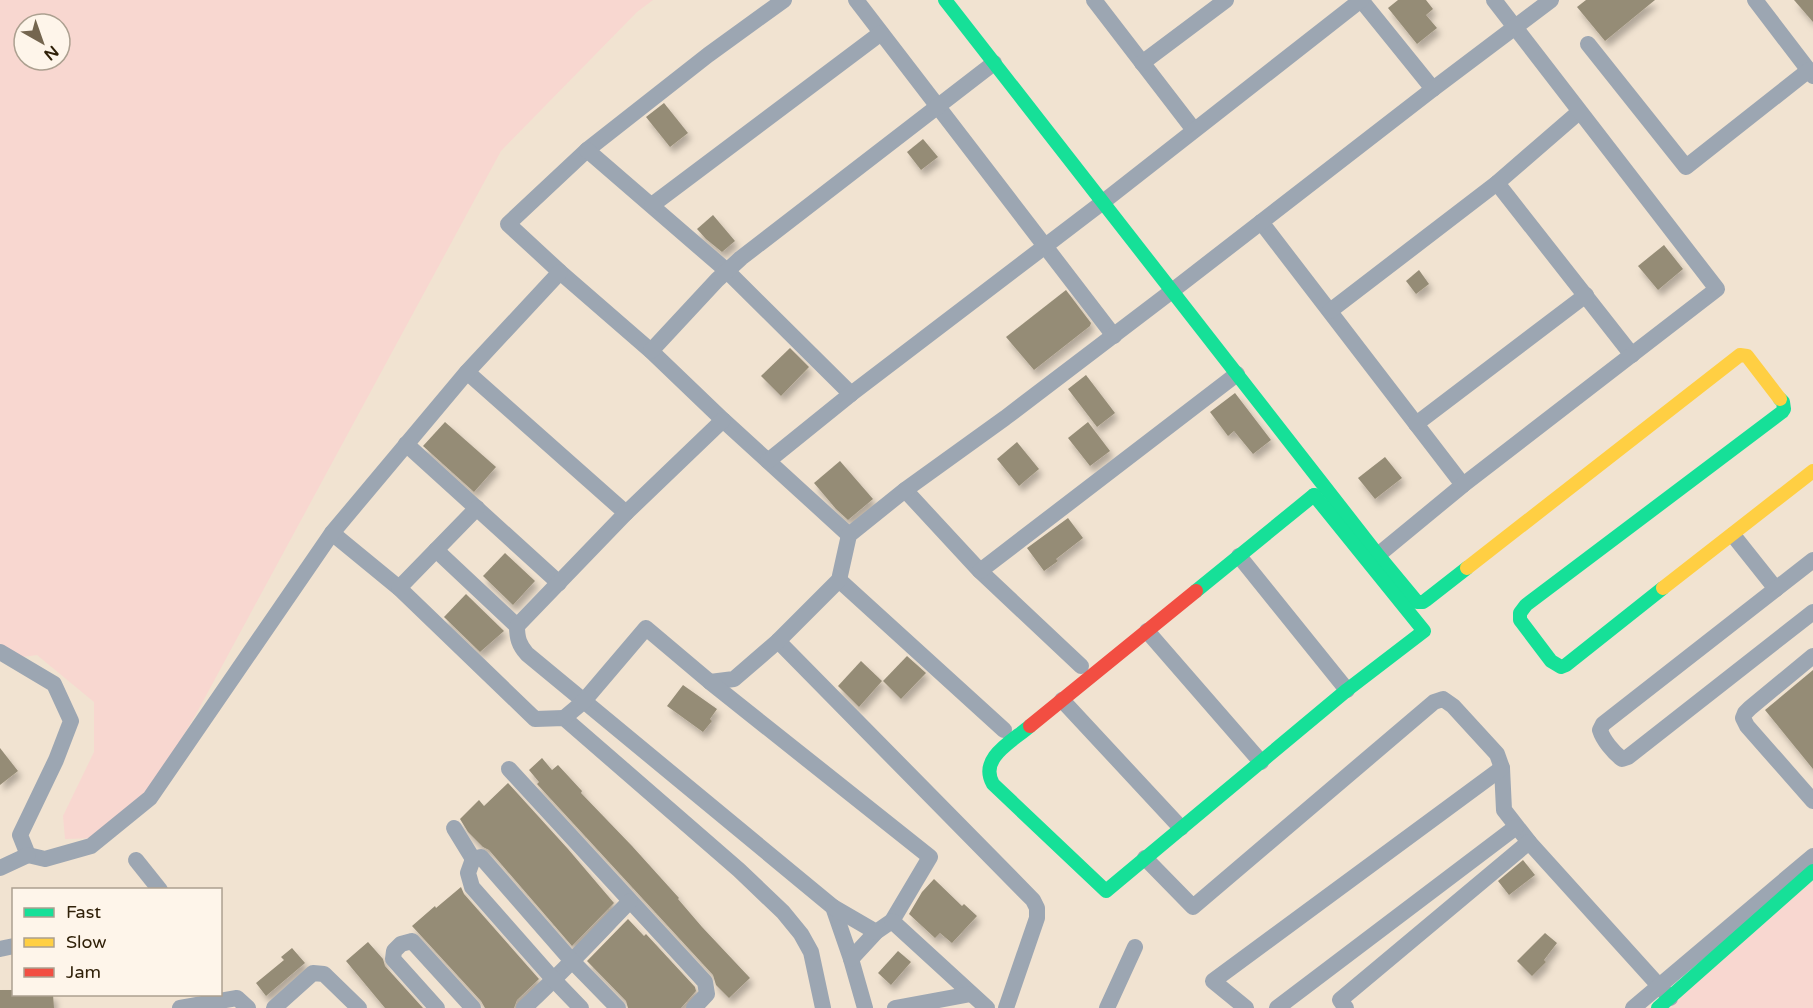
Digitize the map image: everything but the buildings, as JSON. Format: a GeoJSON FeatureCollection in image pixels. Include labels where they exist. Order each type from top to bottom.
{"type":"FeatureCollection","features":[{"type":"Feature","properties":{"kind":"street"},"geometry":{"type":"LineString","coordinates":[[784,0],[708,55],[587,150],[508,224],[651,351],[849,535]]}},
{"type":"Feature","properties":{"kind":"street"},"geometry":{"type":"LineString","coordinates":[[856,0],[1114,336]]}},
{"type":"Feature","properties":{"kind":"street"},"geometry":{"type":"LineString","coordinates":[[945,0],[1415,600],[1423,602],[1744,354],[1782,402],[1784,409],[1782,412],[1522,608],[1519,618],[1551,661],[1561,667],[1566,665],[1813,471]]}},
{"type":"Feature","properties":{"kind":"street"},"geometry":{"type":"LineString","coordinates":[[1094,0],[1194,129]]}},
{"type":"Feature","properties":{"kind":"street"},"geometry":{"type":"LineString","coordinates":[[1142,63],[1206,6],[1226,0]]}},
{"type":"Feature","properties":{"kind":"street"},"geometry":{"type":"LineString","coordinates":[[768,461],[851,394],[1103,202],[1361,0],[1433,89]]}},
{"type":"Feature","properties":{"kind":"street"},"geometry":{"type":"LineString","coordinates":[[1378,555],[1463,485],[1717,289],[1494,0]]}},
{"type":"Feature","properties":{"kind":"street"},"geometry":{"type":"LineString","coordinates":[[710,682],[734,679],[778,641],[839,580],[849,535],[905,490],[1114,336],[1551,0]]}},
{"type":"Feature","properties":{"kind":"street"},"geometry":{"type":"LineString","coordinates":[[1588,44],[1686,167],[1811,73],[1755,0]]}},
{"type":"Feature","properties":{"kind":"street"},"geometry":{"type":"LineString","coordinates":[[652,205],[881,33]]}},
{"type":"Feature","properties":{"kind":"street"},"geometry":{"type":"LineString","coordinates":[[651,351],[741,258],[994,63]]}},
{"type":"Feature","properties":{"kind":"street"},"geometry":{"type":"LineString","coordinates":[[1330,311],[1497,183],[1579,111]]}},
{"type":"Feature","properties":{"kind":"street"},"geometry":{"type":"LineString","coordinates":[[587,150],[727,272],[851,394]]}},
{"type":"Feature","properties":{"kind":"street"},"geometry":{"type":"LineString","coordinates":[[1497,183],[1632,355]]}},
{"type":"Feature","properties":{"kind":"street"},"geometry":{"type":"LineString","coordinates":[[1261,222],[1463,485]]}},
{"type":"Feature","properties":{"kind":"street"},"geometry":{"type":"LineString","coordinates":[[0,868],[28,855],[45,859],[91,846],[150,798],[332,533],[467,372],[560,272]]}},
{"type":"Feature","properties":{"kind":"street"},"geometry":{"type":"LineString","coordinates":[[1416,424],[1586,295]]}},
{"type":"Feature","properties":{"kind":"street"},"geometry":{"type":"LineString","coordinates":[[467,372],[626,513]]}},
{"type":"Feature","properties":{"kind":"street"},"geometry":{"type":"LineString","coordinates":[[980,571],[1237,374]]}},
{"type":"Feature","properties":{"kind":"street"},"geometry":{"type":"LineString","coordinates":[[517,626],[626,513],[723,420]]}},
{"type":"Feature","properties":{"kind":"street"},"geometry":{"type":"LineString","coordinates":[[406,444],[559,583]]}},
{"type":"Feature","properties":{"kind":"street"},"geometry":{"type":"LineString","coordinates":[[905,490],[980,571],[1081,666]]}},
{"type":"Feature","properties":{"kind":"street"},"geometry":{"type":"LineString","coordinates":[[1314,495],[1424,631],[1347,690],[1106,891],[993,784],[988,776],[987,768],[995,755],[1147,632],[1314,495]]}},
{"type":"Feature","properties":{"kind":"street"},"geometry":{"type":"LineString","coordinates":[[399,588],[477,508]]}},
{"type":"Feature","properties":{"kind":"street"},"geometry":{"type":"LineString","coordinates":[[332,533],[399,588],[535,720],[564,718],[583,702],[646,628],[710,682],[930,857],[892,921],[876,932],[851,959]]}},
{"type":"Feature","properties":{"kind":"street"},"geometry":{"type":"LineString","coordinates":[[1733,535],[1776,589]]}},
{"type":"Feature","properties":{"kind":"street"},"geometry":{"type":"LineString","coordinates":[[436,550],[517,626],[518,640],[527,654],[833,907],[876,932]]}},
{"type":"Feature","properties":{"kind":"street"},"geometry":{"type":"LineString","coordinates":[[1239,556],[1347,690]]}},
{"type":"Feature","properties":{"kind":"street"},"geometry":{"type":"LineString","coordinates":[[1813,560],[1601,726],[1600,733],[1622,759],[1630,755],[1813,612]]}},
{"type":"Feature","properties":{"kind":"street"},"geometry":{"type":"LineString","coordinates":[[839,580],[1004,730]]}},
{"type":"Feature","properties":{"kind":"street"},"geometry":{"type":"LineString","coordinates":[[1147,632],[1261,762]]}},
{"type":"Feature","properties":{"kind":"street"},"geometry":{"type":"LineString","coordinates":[[778,641],[1033,900],[1037,908],[1037,918],[1006,1008]]}},
{"type":"Feature","properties":{"kind":"street"},"geometry":{"type":"LineString","coordinates":[[0,652],[54,684],[71,721],[56,760],[20,835],[28,855]]}},
{"type":"Feature","properties":{"kind":"street"},"geometry":{"type":"LineString","coordinates":[[1811,661],[1750,708],[1743,718],[1747,726],[1813,801]]}},
{"type":"Feature","properties":{"kind":"street"},"geometry":{"type":"LineString","coordinates":[[1145,858],[1193,906],[1438,700],[1443,699],[1453,706],[1497,754],[1502,768],[1504,810],[1516,827],[1662,997]]}},
{"type":"Feature","properties":{"kind":"street"},"geometry":{"type":"LineString","coordinates":[[1062,700],[1181,828]]}},
{"type":"Feature","properties":{"kind":"street"},"geometry":{"type":"LineString","coordinates":[[564,718],[739,870],[783,912],[801,934],[810,952],[823,1008]]}},
{"type":"Feature","properties":{"kind":"street"},"geometry":{"type":"LineString","coordinates":[[1246,1008],[1214,981],[1502,768]]}},
{"type":"Feature","properties":{"kind":"street"},"geometry":{"type":"LineString","coordinates":[[509,769],[705,982],[706,994],[694,1008]]}},
{"type":"Feature","properties":{"kind":"street"},"geometry":{"type":"LineString","coordinates":[[1277,1008],[1516,827]]}},
{"type":"Feature","properties":{"kind":"street"},"geometry":{"type":"LineString","coordinates":[[454,828],[473,859]]}},
{"type":"Feature","properties":{"kind":"street"},"geometry":{"type":"LineString","coordinates":[[1346,1008],[1340,1000],[1529,842]]}},
{"type":"Feature","properties":{"kind":"street"},"geometry":{"type":"LineString","coordinates":[[1662,997],[1813,856]]}},
{"type":"Feature","properties":{"kind":"street"},"geometry":{"type":"LineString","coordinates":[[473,859],[481,857],[572,960],[618,1008]]}},
{"type":"Feature","properties":{"kind":"street"},"geometry":{"type":"LineString","coordinates":[[473,859],[468,873],[472,887],[581,1008]]}},
{"type":"Feature","properties":{"kind":"street"},"geometry":{"type":"LineString","coordinates":[[136,860],[158,888]]}},
{"type":"Feature","properties":{"kind":"street"},"geometry":{"type":"LineString","coordinates":[[1633,1008],[1662,997],[1813,871]]}},
{"type":"Feature","properties":{"kind":"street"},"geometry":{"type":"LineString","coordinates":[[524,1008],[630,901]]}},
{"type":"Feature","properties":{"kind":"street"},"geometry":{"type":"LineString","coordinates":[[833,907],[865,1008]]}},
{"type":"Feature","properties":{"kind":"street"},"geometry":{"type":"LineString","coordinates":[[892,921],[987,1008]]}},
{"type":"Feature","properties":{"kind":"street"},"geometry":{"type":"LineString","coordinates":[[437,1008],[393,959],[394,951],[401,944],[412,942],[473,1008]]}},
{"type":"Feature","properties":{"kind":"street"},"geometry":{"type":"LineString","coordinates":[[1107,1008],[1135,947]]}},
{"type":"Feature","properties":{"kind":"street"},"geometry":{"type":"LineString","coordinates":[[274,1008],[313,973],[319,972],[324,974],[359,1008]]}},
{"type":"Feature","properties":{"kind":"street"},"geometry":{"type":"LineString","coordinates":[[895,1008],[970,994]]}},
{"type":"Feature","properties":{"kind":"street"},"geometry":{"type":"LineString","coordinates":[[180,1008],[237,998],[248,1008]]}},
{"type":"Feature","properties":{"kind":"shaded area"},"geometry":{"type":"Polygon","coordinates":[[[0,0],[653,0],[637,12],[501,151],[195,716],[148,794],[99,838],[65,839],[63,816],[94,752],[94,702],[37,655],[0,660],[0,0]]]}},
{"type":"Feature","properties":{"kind":"shaded area"},"geometry":{"type":"Polygon","coordinates":[[[1813,869],[1813,1008],[1661,1008],[1813,869]]]}},
{"type":"Feature","properties":{"kind":"traffic: fast"},"geometry":{"type":"LineString","coordinates":[[945,0],[1417,602],[1426,600],[1467,568]]}},
{"type":"Feature","properties":{"kind":"traffic: fast"},"geometry":{"type":"LineString","coordinates":[[1663,588],[1561,667],[1551,661],[1520,620],[1520,613],[1526,605],[1782,412],[1783,402],[1780,399]]}},
{"type":"Feature","properties":{"kind":"traffic: fast"},"geometry":{"type":"LineString","coordinates":[[1030,726],[999,751],[994,758],[990,766],[993,784],[1106,891],[1347,690],[1424,631],[1314,495]]}},
{"type":"Feature","properties":{"kind":"traffic: fast"},"geometry":{"type":"LineString","coordinates":[[1196,591],[1314,495]]}},
{"type":"Feature","properties":{"kind":"traffic: fast"},"geometry":{"type":"LineString","coordinates":[[1658,1008],[1813,871]]}},
{"type":"Feature","properties":{"kind":"traffic: slow"},"geometry":{"type":"LineString","coordinates":[[1467,568],[1740,355],[1747,356],[1780,399]]}},
{"type":"Feature","properties":{"kind":"traffic: slow"},"geometry":{"type":"LineString","coordinates":[[1663,588],[1813,471]]}},
{"type":"Feature","properties":{"kind":"traffic: jam"},"geometry":{"type":"LineString","coordinates":[[1030,726],[1196,591]]}}]}
